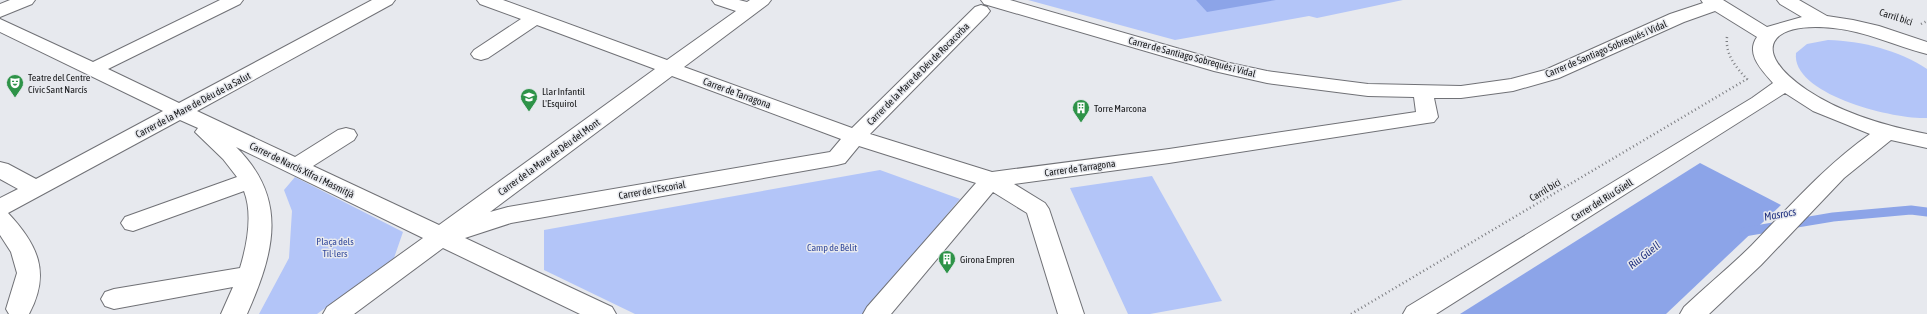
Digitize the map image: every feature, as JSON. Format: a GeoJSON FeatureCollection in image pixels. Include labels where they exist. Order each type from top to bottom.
{"type":"FeatureCollection","features":[{"type":"Feature","properties":{"kind":"street"},"geometry":{"type":"LineString","coordinates":[[0,11],[26,0]]}},
{"type":"Feature","properties":{"kind":"street"},"geometry":{"type":"LineString","coordinates":[[93,70],[234,0]]}},
{"type":"Feature","properties":{"kind":"street","name":"Carrer de la Mare de Déu de la Salut"},"geometry":{"type":"LineString","coordinates":[[0,208],[386,0]]}},
{"type":"Feature","properties":{"kind":"street","name":"Carrer de Tarragona"},"geometry":{"type":"LineString","coordinates":[[486,0],[856,137],[991,180],[1037,209],[1071,314]]}},
{"type":"Feature","properties":{"kind":"street"},"geometry":{"type":"LineString","coordinates":[[721,0],[756,5]]}},
{"type":"Feature","properties":{"kind":"street"},"geometry":{"type":"LineString","coordinates":[[1786,0],[1823,22]]}},
{"type":"Feature","properties":{"kind":"street"},"geometry":{"type":"LineString","coordinates":[[1713,2],[1767,35]]}},
{"type":"Feature","properties":{"kind":"street","name":"Carrer de Santiago Sobrequés i Vidal"},"geometry":{"type":"LineString","coordinates":[[986,6],[1221,67],[1267,77],[1368,90],[1461,92],[1513,85],[1552,74],[1713,2]]}},
{"type":"Feature","properties":{"kind":"street","name":"Carrer de la Mare de Déu del Mont"},"geometry":{"type":"LineString","coordinates":[[336,314],[756,5]]}},
{"type":"Feature","properties":{"kind":"street","name":"Carrer de la Mare de Déu de Rocacorba"},"geometry":{"type":"LineString","coordinates":[[856,137],[986,6]]}},
{"type":"Feature","properties":{"kind":"street"},"geometry":{"type":"LineString","coordinates":[[481,54],[536,18]]}},
{"type":"Feature","properties":{"kind":"street"},"geometry":{"type":"LineString","coordinates":[[1927,48],[1880,32],[1848,25],[1823,22],[1786,25],[1773,30],[1767,35],[1763,42],[1763,55],[1773,71],[1786,83],[1829,110],[1887,132],[1927,141]]}},
{"type":"Feature","properties":{"kind":"street","name":"Carrer de Narcís Xifra i Masmitjà"},"geometry":{"type":"LineString","coordinates":[[0,25],[597,313]]}},
{"type":"Feature","properties":{"kind":"street","name":"Carrer del Riu Güell"},"geometry":{"type":"LineString","coordinates":[[1416,314],[1769,96],[1786,83]]}},
{"type":"Feature","properties":{"kind":"street","name":"Carrer de Tarragona"},"geometry":{"type":"LineString","coordinates":[[991,180],[1169,156],[1427,117],[1423,91]]}},
{"type":"Feature","properties":{"kind":"street"},"geometry":{"type":"LineString","coordinates":[[180,111],[234,156],[251,180],[260,218],[258,247],[250,275],[234,314]]}},
{"type":"Feature","properties":{"kind":"street"},"geometry":{"type":"LineString","coordinates":[[1693,314],[1758,253],[1811,198],[1870,143],[1887,132]]}},
{"type":"Feature","properties":{"kind":"street"},"geometry":{"type":"LineString","coordinates":[[296,167],[346,135]]}},
{"type":"Feature","properties":{"kind":"street","name":"Carrer de l'Escorial"},"geometry":{"type":"LineString","coordinates":[[441,237],[508,216],[838,158],[856,137]]}},
{"type":"Feature","properties":{"kind":"street"},"geometry":{"type":"LineString","coordinates":[[0,168],[36,189]]}},
{"type":"Feature","properties":{"kind":"street"},"geometry":{"type":"LineString","coordinates":[[133,223],[251,180]]}},
{"type":"Feature","properties":{"kind":"street"},"geometry":{"type":"LineString","coordinates":[[876,314],[991,180]]}},
{"type":"Feature","properties":{"kind":"street"},"geometry":{"type":"LineString","coordinates":[[0,219],[10,229],[23,251],[30,273],[19,309]]}},
{"type":"Feature","properties":{"kind":"street"},"geometry":{"type":"LineString","coordinates":[[114,299],[250,275]]}},
{"type":"Feature","properties":{"kind":"path"},"geometry":{"type":"LineString","coordinates":[[1743,20],[1733,26],[1728,32],[1726,41],[1728,51],[1747,79],[1769,96]]}},
{"type":"Feature","properties":{"kind":"path","name":"Carril bici"},"geometry":{"type":"LineString","coordinates":[[1351,314],[1747,79]]}},
{"type":"Feature","properties":{"kind":"green space"},"geometry":{"type":"Polygon","coordinates":[[[1028,0],[1403,0],[1317,18],[1309,16],[1175,40],[1028,0]]]}},
{"type":"Feature","properties":{"kind":"green space"},"geometry":{"type":"Polygon","coordinates":[[[1828,40],[1854,42],[1879,48],[1916,62],[1927,69],[1927,118],[1912,118],[1893,115],[1848,102],[1827,93],[1810,81],[1799,68],[1796,53],[1807,44],[1828,40]]]}},
{"type":"Feature","properties":{"kind":"green space","name":"Camp de Bèlit"},"geometry":{"type":"Polygon","coordinates":[[[880,170],[960,199],[863,314],[635,314],[544,270],[544,230],[880,170]]]}},
{"type":"Feature","properties":{"kind":"green space"},"geometry":{"type":"Polygon","coordinates":[[[1152,176],[1222,301],[1150,314],[1128,314],[1070,188],[1152,176]]]}},
{"type":"Feature","properties":{"kind":"green space","name":"Plaça dels Til·lers"},"geometry":{"type":"Polygon","coordinates":[[[295,177],[403,232],[394,258],[317,314],[259,314],[289,258],[292,211],[284,190],[295,177]]]}},
{"type":"Feature","properties":{"kind":"water"},"geometry":{"type":"Polygon","coordinates":[[[1196,0],[1276,0],[1207,12],[1196,0]]]}},
{"type":"Feature","properties":{"kind":"water","name":"Riu Güell"},"geometry":{"type":"Polygon","coordinates":[[[1700,163],[1781,205],[1666,314],[1460,314],[1700,163]]]}},
{"type":"Feature","properties":{"kind":"waterway","name":"Masrocs"},"geometry":{"type":"LineString","coordinates":[[1744,232],[1833,217],[1911,210],[1927,212]]}},
{"type":"Feature","properties":{"kind":"place","name":"Teatre del Centre Cívic Sant Narcís"},"geometry":{"type":"Point","coordinates":[15,98]}},
{"type":"Feature","properties":{"kind":"place","name":"Llar Infantil L'Esquirol"},"geometry":{"type":"Point","coordinates":[529,112]}},
{"type":"Feature","properties":{"kind":"place","name":"Torre Marcona"},"geometry":{"type":"Point","coordinates":[1081,123]}},
{"type":"Feature","properties":{"kind":"place","name":"Girona Empren"},"geometry":{"type":"Point","coordinates":[947,274]}}]}
